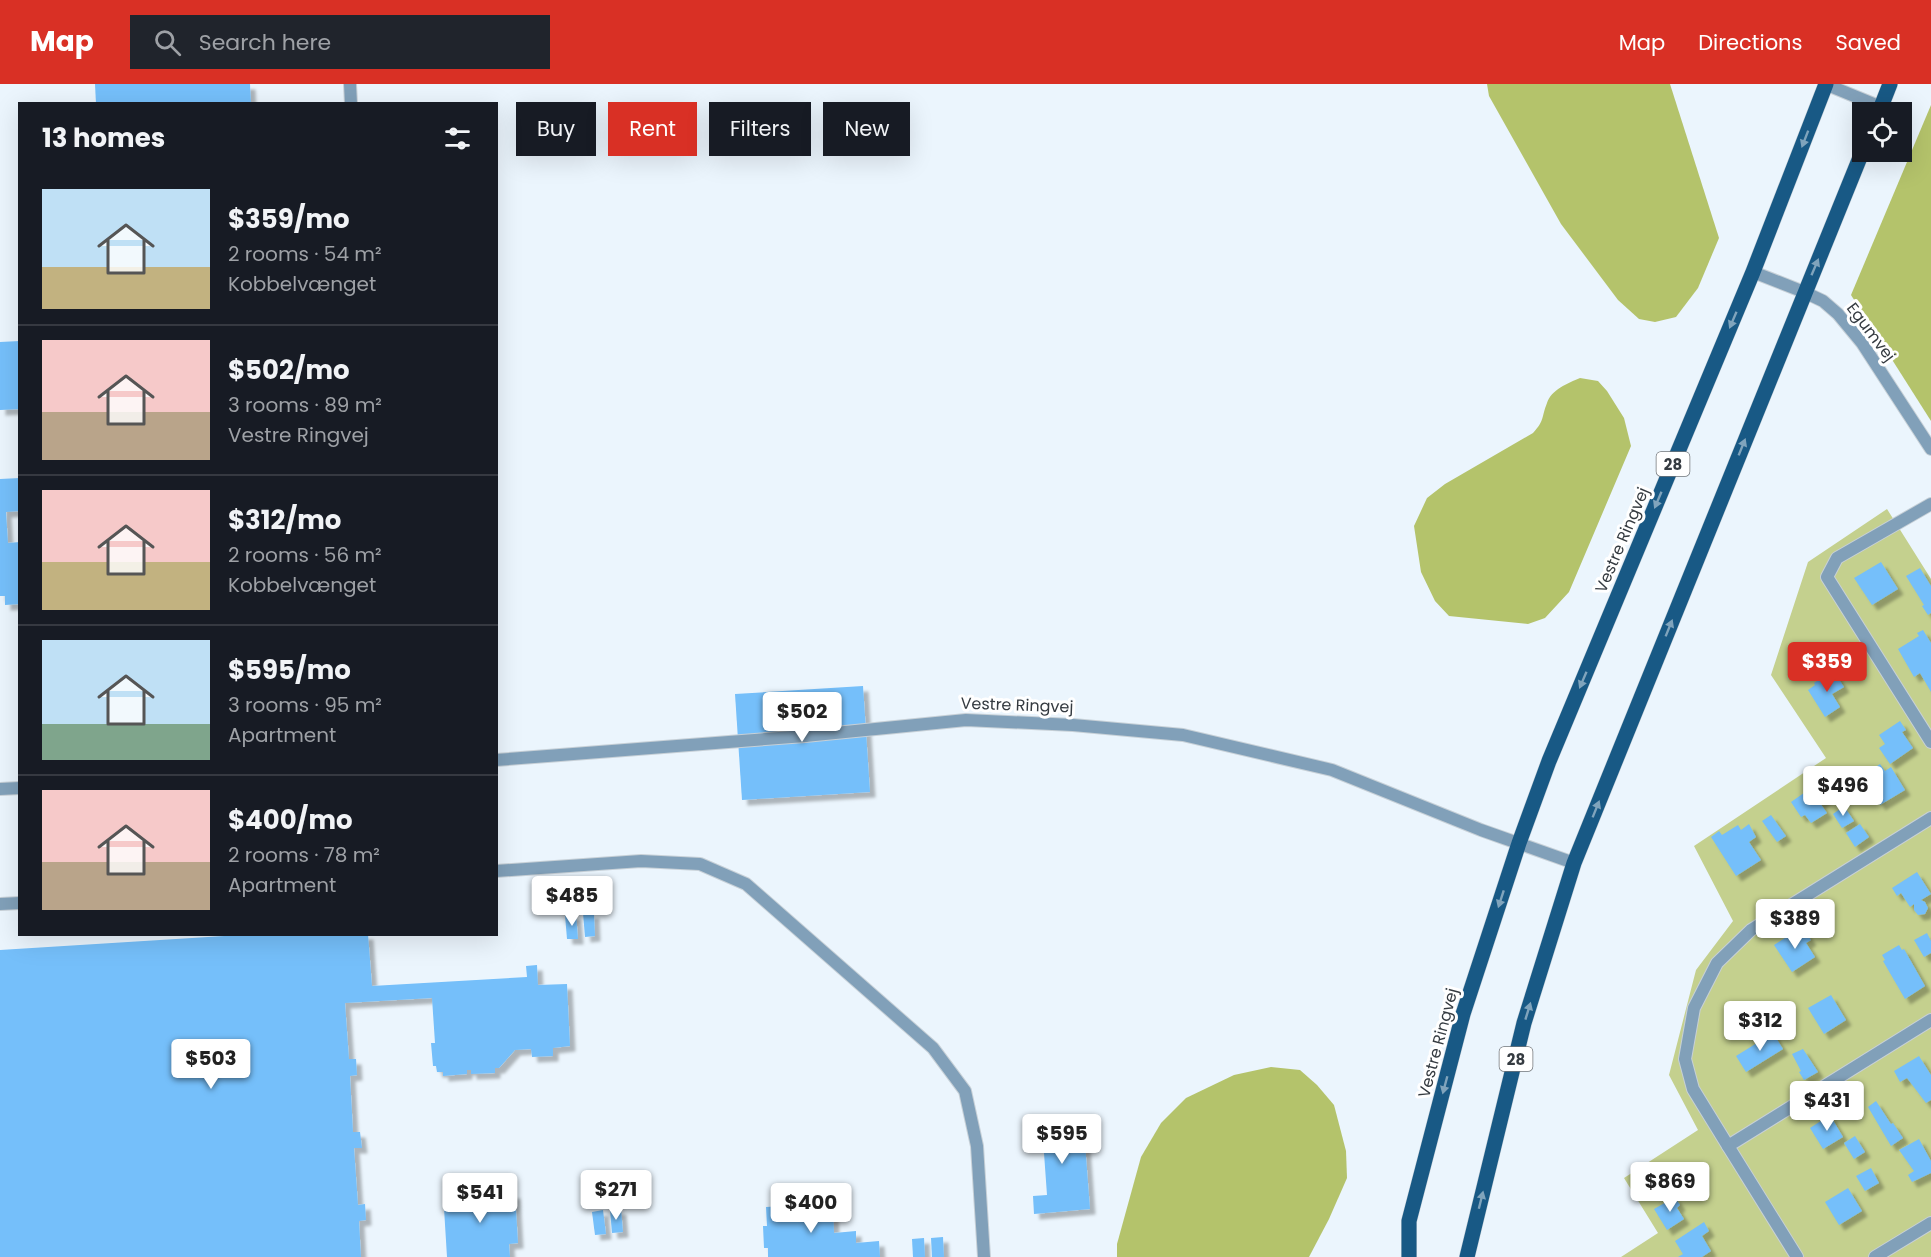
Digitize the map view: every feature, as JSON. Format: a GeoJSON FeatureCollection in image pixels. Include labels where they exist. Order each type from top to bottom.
{"type":"FeatureCollection","features":[{"type":"Feature","properties":{"kind":"main road","name":"Vestre Ringvej"},"geometry":{"type":"LineString","coordinates":[[1410,1257],[1409,1221],[1463,1014],[1519,843],[1549,761],[1753,272],[1826,84]]}},
{"type":"Feature","properties":{"kind":"main road"},"geometry":{"type":"LineString","coordinates":[[1883,102],[1890,84]]}},
{"type":"Feature","properties":{"kind":"main road","name":"28"},"geometry":{"type":"LineString","coordinates":[[1467,1257],[1524,1023],[1574,863],[1858,162]]}},
{"type":"Feature","properties":{"kind":"street"},"geometry":{"type":"LineString","coordinates":[[350,84],[351,102]]}},
{"type":"Feature","properties":{"kind":"street"},"geometry":{"type":"LineString","coordinates":[[1826,84],[1863,102]]}},
{"type":"Feature","properties":{"kind":"street","name":"Egumvej"},"geometry":{"type":"LineString","coordinates":[[1753,272],[1804,292],[1822,301],[1838,314],[1862,343],[1931,449]]}},
{"type":"Feature","properties":{"kind":"street"},"geometry":{"type":"LineString","coordinates":[[1931,504],[1837,558],[1827,577],[1931,742]]}},
{"type":"Feature","properties":{"kind":"street","name":"Vestre Ringvej"},"geometry":{"type":"LineString","coordinates":[[498,760],[805,736],[966,720],[1073,725],[1183,735],[1332,770],[1574,863]]}},
{"type":"Feature","properties":{"kind":"street"},"geometry":{"type":"LineString","coordinates":[[0,789],[18,788]]}},
{"type":"Feature","properties":{"kind":"street"},"geometry":{"type":"LineString","coordinates":[[1797,1257],[1693,1089],[1685,1059],[1694,1008],[1717,963],[1751,930],[1931,818]]}},
{"type":"Feature","properties":{"kind":"street"},"geometry":{"type":"LineString","coordinates":[[498,871],[641,861],[700,864],[746,884],[933,1048],[965,1092],[977,1146],[984,1257]]}},
{"type":"Feature","properties":{"kind":"street"},"geometry":{"type":"LineString","coordinates":[[0,904],[18,903]]}},
{"type":"Feature","properties":{"kind":"street"},"geometry":{"type":"LineString","coordinates":[[1728,1146],[1931,1020]]}},
{"type":"Feature","properties":{"kind":"street"},"geometry":{"type":"LineString","coordinates":[[1875,1257],[1931,1223]]}},
{"type":"Feature","properties":{"kind":"green space"},"geometry":{"type":"Polygon","coordinates":[[[1487,84],[1670,84],[1719,238],[1698,288],[1676,317],[1655,322],[1639,319],[1618,300],[1561,224],[1489,96],[1487,84]]]}},
{"type":"Feature","properties":{"kind":"green space"},"geometry":{"type":"Polygon","coordinates":[[[1931,105],[1931,421],[1851,295],[1907,162],[1912,162],[1912,150],[1931,105]]]}},
{"type":"Feature","properties":{"kind":"green space"},"geometry":{"type":"Polygon","coordinates":[[[1580,378],[1598,381],[1607,391],[1624,418],[1631,446],[1569,592],[1545,618],[1528,624],[1449,616],[1435,601],[1421,572],[1414,526],[1427,498],[1445,484],[1533,433],[1541,422],[1552,394],[1580,378]]]}},
{"type":"Feature","properties":{"kind":"green space"},"geometry":{"type":"Polygon","coordinates":[[[1887,509],[1931,579],[1931,1257],[1621,1257],[1658,1233],[1624,1178],[1698,1130],[1669,1075],[1696,970],[1733,921],[1694,846],[1826,758],[1771,675],[1808,562],[1887,509]]]}},
{"type":"Feature","properties":{"kind":"green space"},"geometry":{"type":"Polygon","coordinates":[[[1271,1067],[1300,1070],[1317,1085],[1334,1105],[1346,1151],[1347,1178],[1309,1257],[1117,1257],[1117,1244],[1141,1157],[1161,1123],[1186,1098],[1234,1075],[1271,1067]]]}},
{"type":"Feature","properties":{"kind":"building"},"geometry":{"type":"Polygon","coordinates":[[[95,84],[250,84],[251,102],[96,102],[95,84]]]}},
{"type":"Feature","properties":{"kind":"building"},"geometry":{"type":"Polygon","coordinates":[[[18,341],[18,409],[0,410],[0,342],[18,341]]]}},
{"type":"Feature","properties":{"kind":"building"},"geometry":{"type":"Polygon","coordinates":[[[18,478],[18,511],[6,512],[8,543],[18,542],[18,604],[5,605],[5,596],[0,596],[0,479],[18,478]]]}},
{"type":"Feature","properties":{"kind":"building"},"geometry":{"type":"Polygon","coordinates":[[[1881,562],[1898,589],[1872,605],[1854,578],[1881,562]]]}},
{"type":"Feature","properties":{"kind":"building"},"geometry":{"type":"Polygon","coordinates":[[[1920,568],[1931,586],[1931,613],[1928,615],[1906,576],[1920,568]]]}},
{"type":"Feature","properties":{"kind":"building"},"geometry":{"type":"Polygon","coordinates":[[[1923,630],[1931,643],[1931,692],[1920,673],[1914,677],[1898,649],[1919,636],[1917,633],[1923,630]]]}},
{"type":"Feature","properties":{"kind":"building"},"geometry":{"type":"Polygon","coordinates":[[[1833,670],[1844,687],[1832,694],[1840,707],[1825,717],[1808,690],[1833,670]]]}},
{"type":"Feature","properties":{"kind":"building"},"geometry":{"type":"Polygon","coordinates":[[[863,686],[870,792],[742,800],[735,694],[863,686]]]}},
{"type":"Feature","properties":{"kind":"building"},"geometry":{"type":"Polygon","coordinates":[[[1900,721],[1906,730],[1902,732],[1913,748],[1890,764],[1879,748],[1885,744],[1879,735],[1900,721]]]}},
{"type":"Feature","properties":{"kind":"building"},"geometry":{"type":"Polygon","coordinates":[[[1880,764],[1885,771],[1891,767],[1905,790],[1880,805],[1866,783],[1869,781],[1865,774],[1880,764]]]}},
{"type":"Feature","properties":{"kind":"building"},"geometry":{"type":"Polygon","coordinates":[[[1821,785],[1829,797],[1820,803],[1827,813],[1811,823],[1805,815],[1801,817],[1791,802],[1811,788],[1813,791],[1821,785]]]}},
{"type":"Feature","properties":{"kind":"building"},"geometry":{"type":"Polygon","coordinates":[[[1844,806],[1854,821],[1842,828],[1833,814],[1844,806]]]}},
{"type":"Feature","properties":{"kind":"building"},"geometry":{"type":"Polygon","coordinates":[[[1771,815],[1786,836],[1777,842],[1762,821],[1771,815]]]}},
{"type":"Feature","properties":{"kind":"building"},"geometry":{"type":"Polygon","coordinates":[[[1749,824],[1756,837],[1749,842],[1761,860],[1736,876],[1711,837],[1719,831],[1722,835],[1738,825],[1741,830],[1749,824]]]}},
{"type":"Feature","properties":{"kind":"building"},"geometry":{"type":"Polygon","coordinates":[[[1860,824],[1869,837],[1855,847],[1846,833],[1860,824]]]}},
{"type":"Feature","properties":{"kind":"building"},"geometry":{"type":"Polygon","coordinates":[[[1917,872],[1931,894],[1921,900],[1928,908],[1925,914],[1918,915],[1914,910],[1914,904],[1910,907],[1901,893],[1897,896],[1892,888],[1917,872]]]}},
{"type":"Feature","properties":{"kind":"building"},"geometry":{"type":"Polygon","coordinates":[[[583,913],[594,913],[595,936],[585,937],[583,913]]]}},
{"type":"Feature","properties":{"kind":"building"},"geometry":{"type":"Polygon","coordinates":[[[576,914],[578,939],[567,939],[565,915],[576,914]]]}},
{"type":"Feature","properties":{"kind":"building"},"geometry":{"type":"Polygon","coordinates":[[[1802,927],[1811,940],[1806,943],[1815,957],[1792,972],[1774,945],[1802,927]]]}},
{"type":"Feature","properties":{"kind":"building"},"geometry":{"type":"Polygon","coordinates":[[[1927,933],[1931,941],[1931,953],[1924,957],[1914,940],[1927,933]]]}},
{"type":"Feature","properties":{"kind":"building"},"geometry":{"type":"Polygon","coordinates":[[[224,936],[368,936],[372,986],[527,977],[526,966],[537,965],[538,985],[567,984],[570,1046],[553,1048],[553,1056],[532,1057],[531,1049],[515,1050],[499,1068],[495,1068],[495,1073],[471,1074],[471,1070],[467,1070],[467,1074],[443,1076],[443,1072],[437,1072],[436,1066],[433,1066],[431,1043],[435,1043],[432,998],[345,1003],[349,1059],[356,1059],[357,1075],[350,1076],[353,1132],[360,1132],[362,1148],[354,1148],[358,1205],[365,1204],[366,1220],[359,1221],[361,1257],[0,1257],[0,950],[224,936]]]}},
{"type":"Feature","properties":{"kind":"building"},"geometry":{"type":"Polygon","coordinates":[[[1899,945],[1902,950],[1904,949],[1925,986],[1905,999],[1883,961],[1885,960],[1882,955],[1899,945]]]}},
{"type":"Feature","properties":{"kind":"building"},"geometry":{"type":"Polygon","coordinates":[[[1831,995],[1846,1020],[1824,1034],[1808,1008],[1831,995]]]}},
{"type":"Feature","properties":{"kind":"building"},"geometry":{"type":"Polygon","coordinates":[[[1773,1033],[1783,1049],[1746,1072],[1736,1056],[1773,1033]]]}},
{"type":"Feature","properties":{"kind":"building"},"geometry":{"type":"Polygon","coordinates":[[[1803,1049],[1818,1072],[1804,1080],[1792,1054],[1803,1049]]]}},
{"type":"Feature","properties":{"kind":"building"},"geometry":{"type":"Polygon","coordinates":[[[1919,1056],[1931,1075],[1931,1100],[1926,1103],[1907,1078],[1900,1082],[1894,1071],[1919,1056]]]}},
{"type":"Feature","properties":{"kind":"building"},"geometry":{"type":"Polygon","coordinates":[[[1876,1101],[1903,1138],[1891,1146],[1868,1107],[1876,1101]]]}},
{"type":"Feature","properties":{"kind":"building"},"geometry":{"type":"Polygon","coordinates":[[[1830,1115],[1843,1137],[1823,1149],[1810,1128],[1830,1115]]]}},
{"type":"Feature","properties":{"kind":"building"},"geometry":{"type":"Polygon","coordinates":[[[1083,1117],[1090,1209],[1034,1214],[1033,1196],[1047,1195],[1043,1139],[1028,1140],[1027,1122],[1083,1117]]]}},
{"type":"Feature","properties":{"kind":"building"},"geometry":{"type":"Polygon","coordinates":[[[1855,1136],[1865,1152],[1854,1159],[1844,1143],[1855,1136]]]}},
{"type":"Feature","properties":{"kind":"building"},"geometry":{"type":"Polygon","coordinates":[[[1919,1139],[1931,1161],[1931,1173],[1912,1182],[1908,1175],[1914,1171],[1899,1150],[1919,1139]]]}},
{"type":"Feature","properties":{"kind":"building"},"geometry":{"type":"Polygon","coordinates":[[[1871,1168],[1879,1183],[1865,1191],[1856,1176],[1871,1168]]]}},
{"type":"Feature","properties":{"kind":"building"},"geometry":{"type":"Polygon","coordinates":[[[1848,1188],[1862,1211],[1839,1225],[1825,1202],[1848,1188]]]}},
{"type":"Feature","properties":{"kind":"building"},"geometry":{"type":"Polygon","coordinates":[[[468,1190],[469,1196],[515,1193],[518,1243],[509,1244],[510,1257],[447,1257],[443,1192],[468,1190]]]}},
{"type":"Feature","properties":{"kind":"building"},"geometry":{"type":"Polygon","coordinates":[[[1675,1197],[1680,1205],[1677,1208],[1684,1219],[1667,1230],[1654,1209],[1675,1197]]]}},
{"type":"Feature","properties":{"kind":"building"},"geometry":{"type":"Polygon","coordinates":[[[833,1203],[834,1233],[856,1231],[856,1243],[879,1241],[880,1257],[768,1257],[768,1248],[764,1248],[763,1226],[767,1226],[766,1207],[833,1203]]]}},
{"type":"Feature","properties":{"kind":"building"},"geometry":{"type":"Polygon","coordinates":[[[621,1209],[623,1232],[612,1233],[610,1210],[621,1209]]]}},
{"type":"Feature","properties":{"kind":"building"},"geometry":{"type":"Polygon","coordinates":[[[603,1210],[606,1234],[595,1235],[592,1212],[603,1210]]]}},
{"type":"Feature","properties":{"kind":"building"},"geometry":{"type":"Polygon","coordinates":[[[1704,1222],[1709,1231],[1702,1236],[1711,1251],[1702,1257],[1678,1257],[1683,1254],[1675,1241],[1704,1222]]]}},
{"type":"Feature","properties":{"kind":"building"},"geometry":{"type":"Polygon","coordinates":[[[943,1237],[944,1257],[932,1257],[931,1238],[943,1237]]]}},
{"type":"Feature","properties":{"kind":"building"},"geometry":{"type":"Polygon","coordinates":[[[924,1238],[925,1257],[913,1257],[912,1239],[924,1238]]]}}]}
